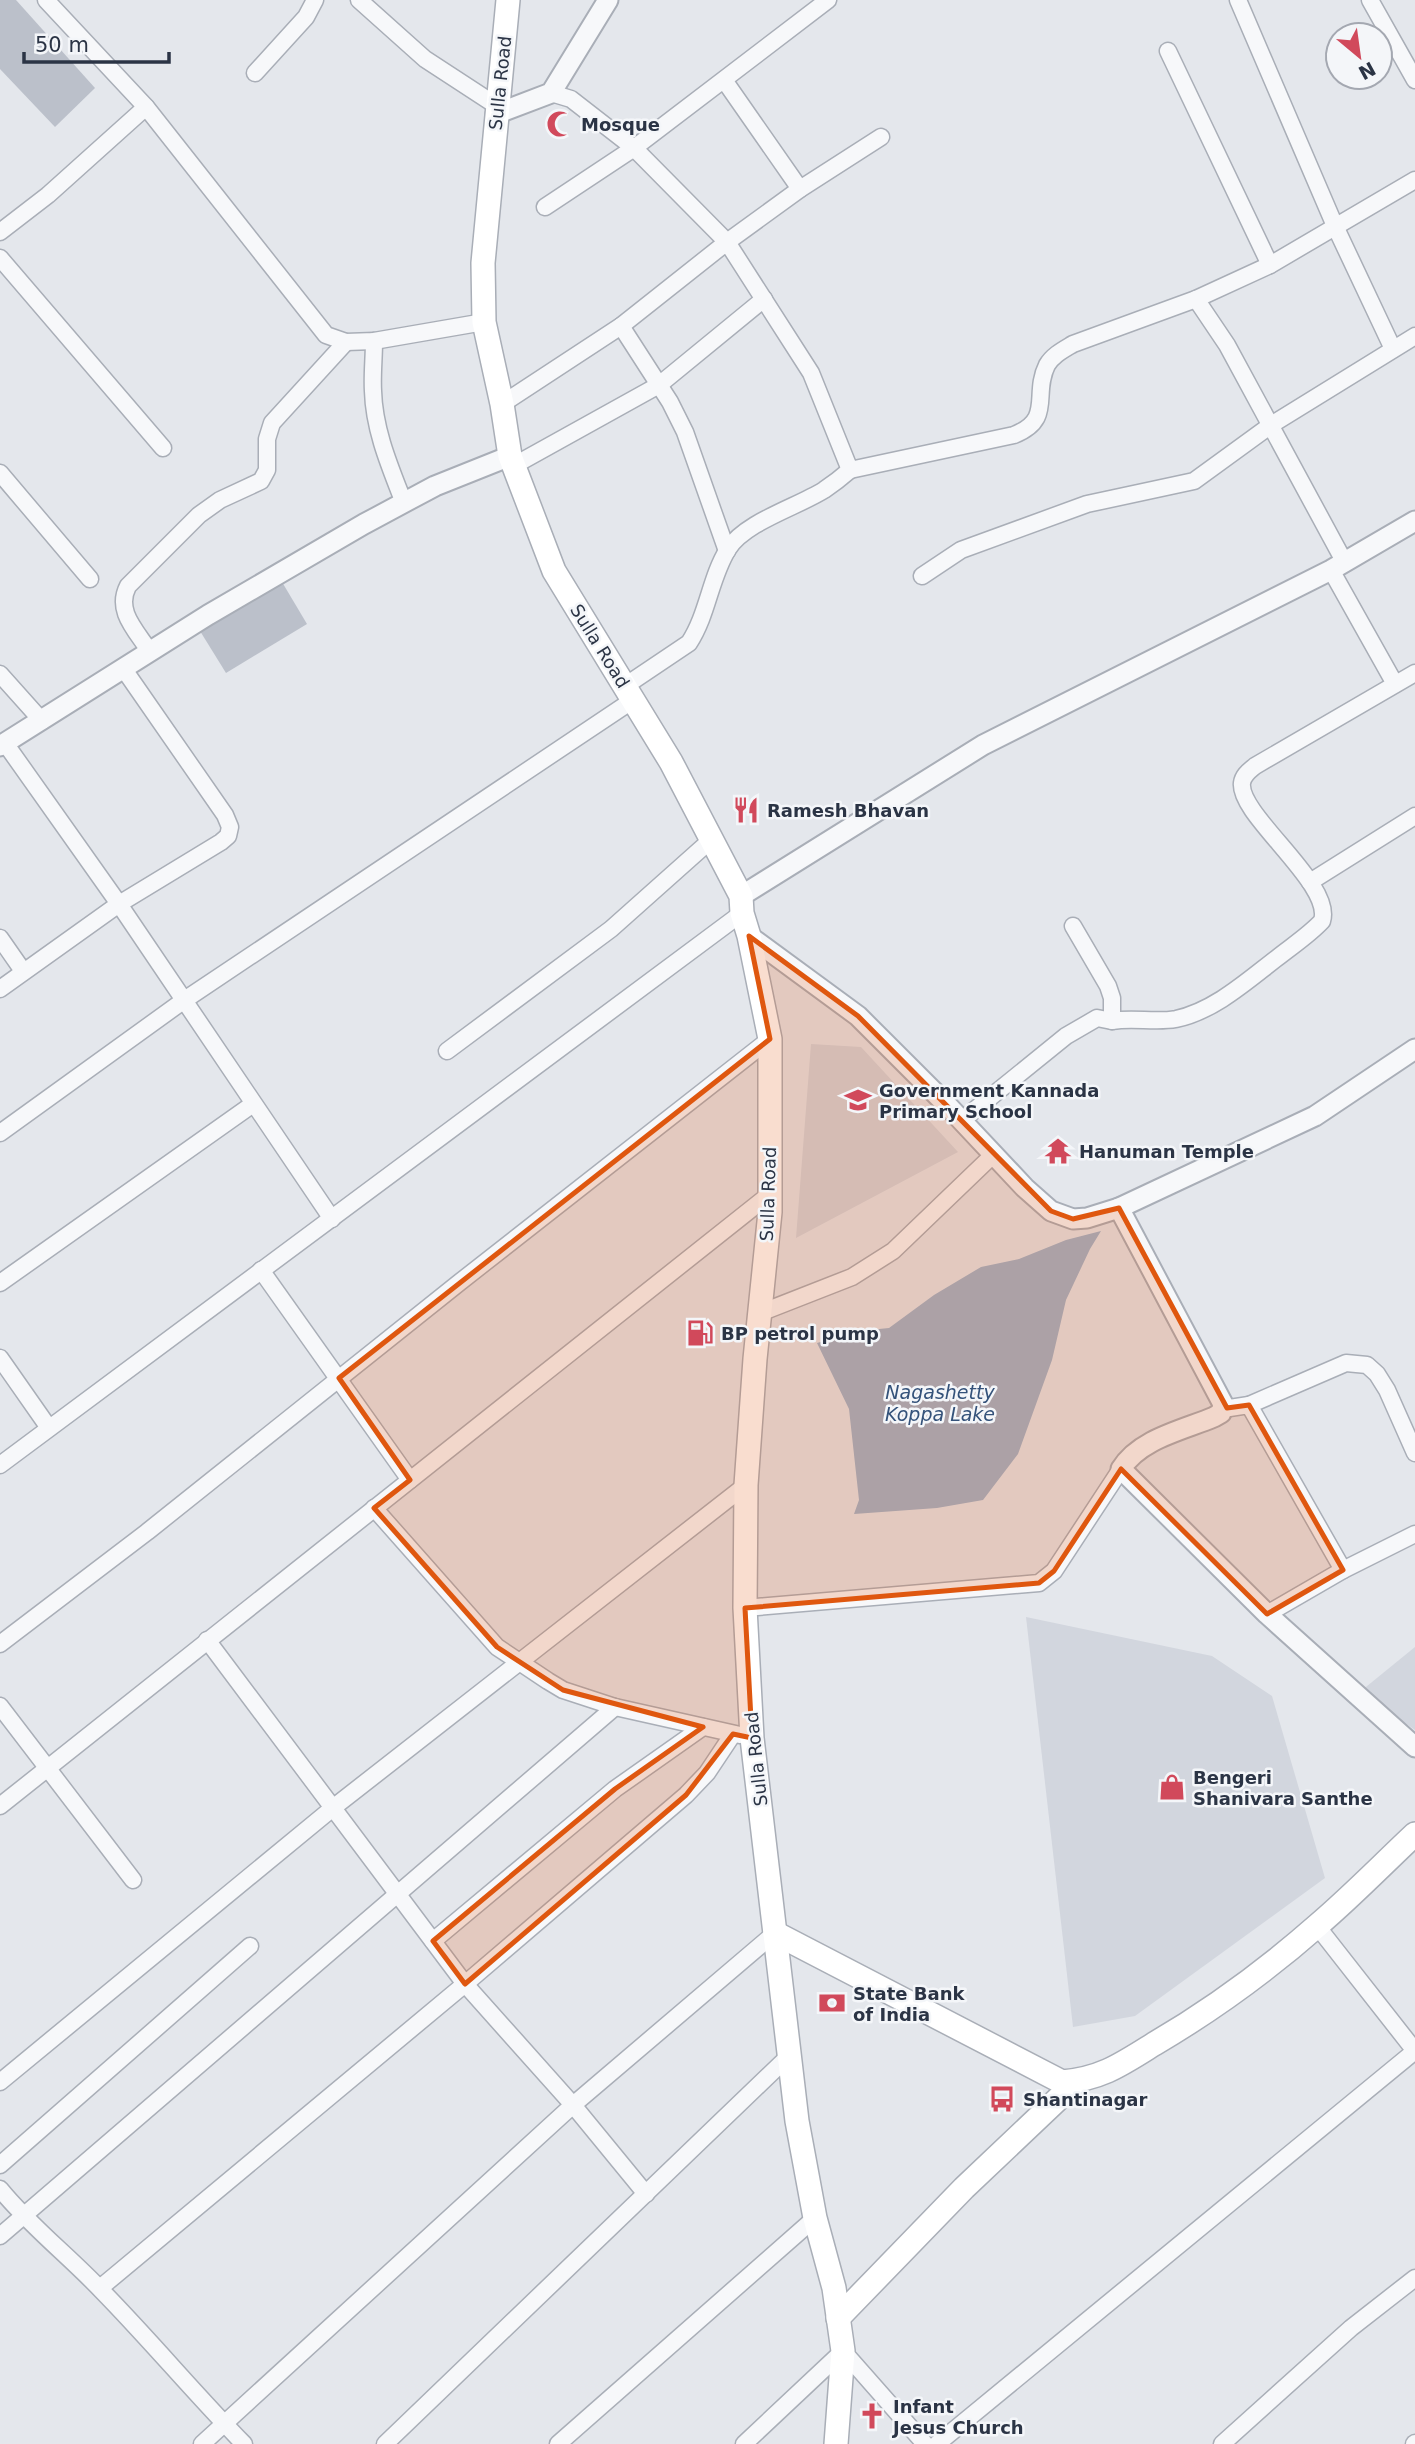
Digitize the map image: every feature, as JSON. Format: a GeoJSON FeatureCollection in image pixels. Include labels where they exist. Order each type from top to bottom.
{"type":"FeatureCollection","features":[{"type":"Feature","properties":{"kind":"main road","name":"Sulla Road"},"geometry":{"type":"LineString","coordinates":[[508,0],[483,263],[484,322],[512,461],[554,571],[671,762],[712,839],[742,904],[770,1039],[770,1194],[746,1485],[742,1736],[776,1928],[797,2121],[815,2218],[834,2288],[843,2351],[836,2444]]}},
{"type":"Feature","properties":{"kind":"main road"},"geometry":{"type":"LineString","coordinates":[[775,1933],[1062,2082],[1077,2081],[1096,2077],[1180,2029],[1232,1993],[1317,1926],[1415,1833]]}},
{"type":"Feature","properties":{"kind":"main road"},"geometry":{"type":"LineString","coordinates":[[838,2318],[964,2188],[1077,2081]]}},
{"type":"Feature","properties":{"kind":"street"},"geometry":{"type":"LineString","coordinates":[[46,0],[145,107],[326,335],[346,342],[374,341],[484,322]]}},
{"type":"Feature","properties":{"kind":"street"},"geometry":{"type":"LineString","coordinates":[[255,73],[306,17],[315,0]]}},
{"type":"Feature","properties":{"kind":"street"},"geometry":{"type":"LineString","coordinates":[[359,0],[425,59],[496,110],[551,93],[570,99],[634,148],[727,242],[811,373],[850,470]]}},
{"type":"Feature","properties":{"kind":"street"},"geometry":{"type":"LineString","coordinates":[[551,93],[608,0]]}},
{"type":"Feature","properties":{"kind":"street"},"geometry":{"type":"LineString","coordinates":[[1238,0],[1335,226],[1394,349]]}},
{"type":"Feature","properties":{"kind":"street"},"geometry":{"type":"LineString","coordinates":[[1370,0],[1415,80]]}},
{"type":"Feature","properties":{"kind":"street"},"geometry":{"type":"LineString","coordinates":[[545,207],[634,148],[724,80],[817,3]]}},
{"type":"Feature","properties":{"kind":"street"},"geometry":{"type":"LineString","coordinates":[[1168,51],[1270,265]]}},
{"type":"Feature","properties":{"kind":"street"},"geometry":{"type":"LineString","coordinates":[[724,80],[800,190]]}},
{"type":"Feature","properties":{"kind":"street"},"geometry":{"type":"LineString","coordinates":[[0,232],[48,195],[145,107]]}},
{"type":"Feature","properties":{"kind":"street"},"geometry":{"type":"LineString","coordinates":[[502,404],[621,326],[727,242],[881,136]]}},
{"type":"Feature","properties":{"kind":"street"},"geometry":{"type":"LineString","coordinates":[[0,1133],[183,1002],[629,693],[689,643],[696,632],[721,563],[741,535],[824,490],[850,470],[1014,435],[1028,429],[1040,412],[1045,370],[1058,353],[1073,344],[1196,299],[1270,265],[1415,180]]}},
{"type":"Feature","properties":{"kind":"street"},"geometry":{"type":"LineString","coordinates":[[0,258],[163,448]]}},
{"type":"Feature","properties":{"kind":"street"},"geometry":{"type":"LineString","coordinates":[[332,1219],[119,904],[3,744],[316,552],[435,486],[512,461],[659,385],[764,299]]}},
{"type":"Feature","properties":{"kind":"street"},"geometry":{"type":"LineString","coordinates":[[1196,299],[1227,345],[1271,425],[1395,684]]}},
{"type":"Feature","properties":{"kind":"street"},"geometry":{"type":"LineString","coordinates":[[621,326],[685,432],[727,551]]}},
{"type":"Feature","properties":{"kind":"street"},"geometry":{"type":"LineString","coordinates":[[922,576],[961,551],[1087,504],[1194,481],[1271,425],[1415,336]]}},
{"type":"Feature","properties":{"kind":"street"},"geometry":{"type":"LineString","coordinates":[[374,341],[373,392],[376,419],[384,450],[404,503]]}},
{"type":"Feature","properties":{"kind":"street"},"geometry":{"type":"LineString","coordinates":[[150,652],[124,610],[122,598],[128,586],[200,515],[220,500],[261,481],[267,470],[267,439],[272,423],[346,342]]}},
{"type":"Feature","properties":{"kind":"street"},"geometry":{"type":"LineString","coordinates":[[0,473],[90,579]]}},
{"type":"Feature","properties":{"kind":"street"},"geometry":{"type":"LineString","coordinates":[[0,1465],[332,1219],[742,904],[983,745],[1338,566],[1415,521]]}},
{"type":"Feature","properties":{"kind":"street"},"geometry":{"type":"LineString","coordinates":[[0,989],[119,904],[210,850],[228,836],[230,827],[225,815],[123,668]]}},
{"type":"Feature","properties":{"kind":"street"},"geometry":{"type":"LineString","coordinates":[[961,1121],[1066,1036],[1097,1018],[1112,1021],[1129,1018],[1156,1021],[1179,1018],[1202,1009],[1234,991],[1322,921],[1325,912],[1323,904],[1310,882],[1251,806],[1242,782],[1255,766],[1415,673]]}},
{"type":"Feature","properties":{"kind":"street"},"geometry":{"type":"LineString","coordinates":[[0,674],[42,721]]}},
{"type":"Feature","properties":{"kind":"street"},"geometry":{"type":"LineString","coordinates":[[1310,882],[1415,816]]}},
{"type":"Feature","properties":{"kind":"street"},"geometry":{"type":"LineString","coordinates":[[447,1051],[611,929],[712,839]]}},
{"type":"Feature","properties":{"kind":"street"},"geometry":{"type":"LineString","coordinates":[[1073,926],[1108,986],[1112,998],[1112,1021]]}},
{"type":"Feature","properties":{"kind":"street"},"geometry":{"type":"LineString","coordinates":[[749,936],[858,1016],[995,1154],[1025,1188],[1051,1211],[1073,1219],[1087,1218],[1119,1208],[1315,1116],[1415,1049]]}},
{"type":"Feature","properties":{"kind":"street"},"geometry":{"type":"LineString","coordinates":[[0,938],[23,971]]}},
{"type":"Feature","properties":{"kind":"street"},"geometry":{"type":"LineString","coordinates":[[0,1644],[147,1532],[770,1039]]}},
{"type":"Feature","properties":{"kind":"street"},"geometry":{"type":"LineString","coordinates":[[0,1283],[253,1104]]}},
{"type":"Feature","properties":{"kind":"street"},"geometry":{"type":"LineString","coordinates":[[760,1313],[852,1277],[893,1251],[995,1154]]}},
{"type":"Feature","properties":{"kind":"street"},"geometry":{"type":"LineString","coordinates":[[0,1805],[770,1194]]}},
{"type":"Feature","properties":{"kind":"street"},"geometry":{"type":"LineString","coordinates":[[1119,1208],[1222,1399],[1223,1409]]}},
{"type":"Feature","properties":{"kind":"street"},"geometry":{"type":"LineString","coordinates":[[261,1270],[410,1480]]}},
{"type":"Feature","properties":{"kind":"street"},"geometry":{"type":"LineString","coordinates":[[0,1358],[49,1429]]}},
{"type":"Feature","properties":{"kind":"street"},"geometry":{"type":"LineString","coordinates":[[745,1608],[1039,1583],[1054,1571],[1127,1459],[1139,1449],[1214,1418],[1223,1409],[1249,1405],[1346,1363],[1367,1365],[1377,1374],[1415,1453]]}},
{"type":"Feature","properties":{"kind":"street"},"geometry":{"type":"LineString","coordinates":[[1249,1405],[1343,1570]]}},
{"type":"Feature","properties":{"kind":"street"},"geometry":{"type":"LineString","coordinates":[[1121,1469],[1267,1614],[1415,1747]]}},
{"type":"Feature","properties":{"kind":"street"},"geometry":{"type":"LineString","coordinates":[[0,2082],[334,1807],[746,1485]]}},
{"type":"Feature","properties":{"kind":"street"},"geometry":{"type":"LineString","coordinates":[[100,2288],[465,1984],[686,1795],[742,1736],[615,1707],[563,1690],[497,1647],[374,1508]]}},
{"type":"Feature","properties":{"kind":"street"},"geometry":{"type":"LineString","coordinates":[[1267,1614],[1343,1570],[1415,1534]]}},
{"type":"Feature","properties":{"kind":"street"},"geometry":{"type":"LineString","coordinates":[[207,1640],[465,1984],[573,2105],[646,2194]]}},
{"type":"Feature","properties":{"kind":"street"},"geometry":{"type":"LineString","coordinates":[[0,1706],[133,1880]]}},
{"type":"Feature","properties":{"kind":"street"},"geometry":{"type":"LineString","coordinates":[[0,2236],[615,1707]]}},
{"type":"Feature","properties":{"kind":"street"},"geometry":{"type":"LineString","coordinates":[[433,1941],[615,1789],[703,1727]]}},
{"type":"Feature","properties":{"kind":"street"},"geometry":{"type":"LineString","coordinates":[[937,2444],[1415,2051],[1317,1926]]}},
{"type":"Feature","properties":{"kind":"street"},"geometry":{"type":"LineString","coordinates":[[202,2444],[573,2105],[775,1933]]}},
{"type":"Feature","properties":{"kind":"street"},"geometry":{"type":"LineString","coordinates":[[0,2165],[250,1946]]}},
{"type":"Feature","properties":{"kind":"street"},"geometry":{"type":"LineString","coordinates":[[385,2444],[790,2054]]}},
{"type":"Feature","properties":{"kind":"street"},"geometry":{"type":"LineString","coordinates":[[0,2189],[22,2216],[100,2288],[244,2444]]}},
{"type":"Feature","properties":{"kind":"street"},"geometry":{"type":"LineString","coordinates":[[558,2444],[815,2218]]}},
{"type":"Feature","properties":{"kind":"street"},"geometry":{"type":"LineString","coordinates":[[1222,2444],[1351,2328],[1415,2278]]}},
{"type":"Feature","properties":{"kind":"street"},"geometry":{"type":"LineString","coordinates":[[744,2444],[843,2351],[925,2444]]}},
{"type":"Feature","properties":{"kind":"highlighted area"},"geometry":{"type":"Polygon","coordinates":[[[749,936],[858,1016],[1051,1211],[1073,1219],[1119,1208],[1227,1408],[1249,1405],[1343,1570],[1267,1614],[1121,1469],[1054,1571],[1039,1583],[745,1608],[752,1738],[733,1734],[686,1795],[465,1984],[433,1941],[615,1789],[703,1727],[563,1690],[497,1647],[374,1508],[410,1480],[339,1378],[770,1039],[749,936]]]}},
{"type":"Feature","properties":{"kind":"shaded area","name":"Government Kannada Primary School"},"geometry":{"type":"Polygon","coordinates":[[[811,1044],[861,1047],[958,1152],[796,1238],[811,1044]]]}},
{"type":"Feature","properties":{"kind":"shaded area","name":"Bengeri Shanivara Santhe"},"geometry":{"type":"Polygon","coordinates":[[[1026,1617],[1212,1656],[1272,1696],[1325,1878],[1135,2016],[1073,2027],[1026,1617]]]}},
{"type":"Feature","properties":{"kind":"shaded area"},"geometry":{"type":"Polygon","coordinates":[[[1415,1647],[1415,1730],[1361,1691],[1415,1647]]]}},
{"type":"Feature","properties":{"kind":"water","name":"Nagashetty Koppa Lake"},"geometry":{"type":"Polygon","coordinates":[[[1101,1231],[1066,1300],[1052,1360],[1018,1454],[983,1500],[937,1508],[854,1514],[859,1500],[849,1409],[817,1343],[859,1331],[889,1328],[934,1295],[981,1267],[1019,1259],[1066,1240],[1101,1231]]]}},
{"type":"Feature","properties":{"kind":"building"},"geometry":{"type":"Polygon","coordinates":[[[0,0],[16,0],[95,88],[55,127],[0,69],[0,0]]]}},
{"type":"Feature","properties":{"kind":"building"},"geometry":{"type":"Polygon","coordinates":[[[282,582],[307,624],[226,673],[200,631],[282,582]]]}},
{"type":"Feature","properties":{"kind":"place","name":"Mosque"},"geometry":{"type":"Point","coordinates":[560,124]}},
{"type":"Feature","properties":{"kind":"place","name":"Ramesh Bhavan"},"geometry":{"type":"Point","coordinates":[746,810]}},
{"type":"Feature","properties":{"kind":"place","name":"Government Kannada Primary School"},"geometry":{"type":"Point","coordinates":[858,1100]}},
{"type":"Feature","properties":{"kind":"place","name":"Hanuman Temple"},"geometry":{"type":"Point","coordinates":[1058,1151]}},
{"type":"Feature","properties":{"kind":"place","name":"BP petrol pump"},"geometry":{"type":"Point","coordinates":[700,1333]}},
{"type":"Feature","properties":{"kind":"place","name":"Bengeri Shanivara Santhe"},"geometry":{"type":"Point","coordinates":[1172,1787]}},
{"type":"Feature","properties":{"kind":"place","name":"State Bank of India"},"geometry":{"type":"Point","coordinates":[832,2003]}},
{"type":"Feature","properties":{"kind":"place","name":"Shantinagar"},"geometry":{"type":"Point","coordinates":[1002,2099]}},
{"type":"Feature","properties":{"kind":"place","name":"Infant Jesus Church"},"geometry":{"type":"Point","coordinates":[872,2416]}}]}
